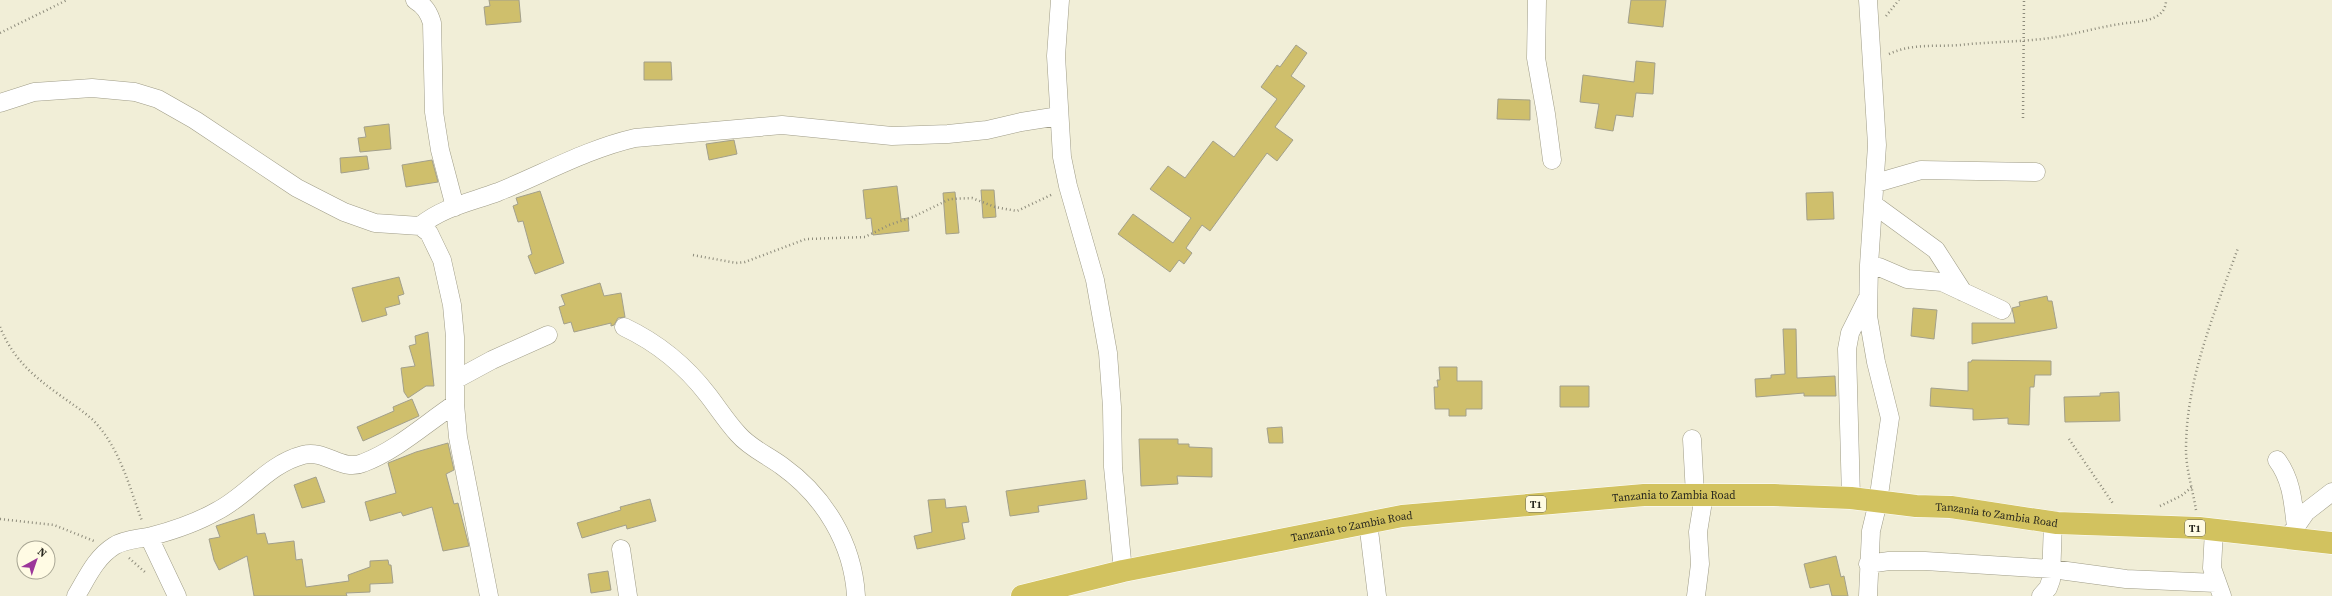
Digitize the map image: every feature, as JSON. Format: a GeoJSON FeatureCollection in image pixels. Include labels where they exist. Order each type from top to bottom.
{"type":"FeatureCollection","features":[{"type":"Feature","properties":{"kind":"highway","name":"Tanzania to Zambia Road"},"geometry":{"type":"LineString","coordinates":[[1022,596],[1123,571],[1368,522],[1416,514],[1644,495],[1774,495],[1851,498],[1878,502],[1951,507],[2053,522],[2292,533],[2332,543]]}},
{"type":"Feature","properties":{"kind":"street"},"geometry":{"type":"LineString","coordinates":[[416,0],[423,5],[429,14],[432,24],[434,112],[440,150],[456,207]]}},
{"type":"Feature","properties":{"kind":"street"},"geometry":{"type":"LineString","coordinates":[[1060,0],[1056,56],[1062,156],[1068,186],[1095,280],[1108,353],[1112,407],[1113,467],[1123,571]]}},
{"type":"Feature","properties":{"kind":"street"},"geometry":{"type":"LineString","coordinates":[[1537,0],[1536,58],[1546,114],[1552,160]]}},
{"type":"Feature","properties":{"kind":"street"},"geometry":{"type":"LineString","coordinates":[[1867,0],[1877,145],[1876,183],[1873,204],[1868,298],[1872,340],[1890,418],[1878,502],[1870,531],[1868,596]]}},
{"type":"Feature","properties":{"kind":"street"},"geometry":{"type":"LineString","coordinates":[[0,103],[34,92],[92,88],[136,92],[158,99],[188,115],[298,188],[344,212],[376,223],[420,226],[434,216],[497,192],[612,143],[656,134],[782,125],[892,136],[948,134],[987,130],[1021,122],[1059,116]]}},
{"type":"Feature","properties":{"kind":"street"},"geometry":{"type":"LineString","coordinates":[[1876,183],[1921,170],[2036,172]]}},
{"type":"Feature","properties":{"kind":"street"},"geometry":{"type":"LineString","coordinates":[[1873,204],[1936,250],[1963,292]]}},
{"type":"Feature","properties":{"kind":"street"},"geometry":{"type":"LineString","coordinates":[[420,226],[432,238],[447,276],[455,337],[455,404],[463,468],[489,596]]}},
{"type":"Feature","properties":{"kind":"street"},"geometry":{"type":"LineString","coordinates":[[1869,265],[1879,267],[1902,278],[1942,282],[2002,310]]}},
{"type":"Feature","properties":{"kind":"street"},"geometry":{"type":"LineString","coordinates":[[1851,498],[1847,349],[1850,333],[1868,298]]}},
{"type":"Feature","properties":{"kind":"street"},"geometry":{"type":"LineString","coordinates":[[624,327],[667,352],[708,394],[738,435],[793,474],[819,498],[834,521],[848,552],[856,596]]}},
{"type":"Feature","properties":{"kind":"street"},"geometry":{"type":"LineString","coordinates":[[455,380],[492,360],[548,335]]}},
{"type":"Feature","properties":{"kind":"street"},"geometry":{"type":"LineString","coordinates":[[76,596],[97,561],[114,546],[126,541],[175,530],[219,510],[284,462],[300,455],[323,456],[347,466],[362,464],[404,441],[455,404]]}},
{"type":"Feature","properties":{"kind":"street"},"geometry":{"type":"LineString","coordinates":[[1692,439],[1699,495],[1698,532],[1700,564],[1696,596]]}},
{"type":"Feature","properties":{"kind":"street"},"geometry":{"type":"LineString","coordinates":[[2277,460],[2286,474],[2291,489],[2292,533]]}},
{"type":"Feature","properties":{"kind":"street"},"geometry":{"type":"LineString","coordinates":[[2292,533],[2315,503],[2332,492]]}},
{"type":"Feature","properties":{"kind":"street"},"geometry":{"type":"LineString","coordinates":[[1368,522],[1377,596]]}},
{"type":"Feature","properties":{"kind":"street"},"geometry":{"type":"LineString","coordinates":[[2041,596],[2048,588],[2052,569],[2053,522]]}},
{"type":"Feature","properties":{"kind":"street"},"geometry":{"type":"LineString","coordinates":[[1868,564],[1889,561],[1925,561],[2052,569],[2219,589],[2212,568],[2207,529]]}},
{"type":"Feature","properties":{"kind":"street"},"geometry":{"type":"LineString","coordinates":[[149,537],[177,596]]}},
{"type":"Feature","properties":{"kind":"street"},"geometry":{"type":"LineString","coordinates":[[621,549],[628,596]]}},
{"type":"Feature","properties":{"kind":"path"},"geometry":{"type":"LineString","coordinates":[[0,33],[67,0]]}},
{"type":"Feature","properties":{"kind":"path"},"geometry":{"type":"LineString","coordinates":[[2023,118],[2024,0]]}},
{"type":"Feature","properties":{"kind":"path"},"geometry":{"type":"LineString","coordinates":[[1871,64],[1898,50],[1916,45],[1959,45],[2024,40],[2069,35],[2121,24],[2142,22],[2160,14],[2166,6],[2166,0]]}},
{"type":"Feature","properties":{"kind":"path"},"geometry":{"type":"LineString","coordinates":[[693,255],[736,263],[745,262],[806,239],[865,237],[889,225],[915,216],[950,199],[972,198],[995,207],[1017,211],[1028,207],[1068,186]]}},
{"type":"Feature","properties":{"kind":"path"},"geometry":{"type":"LineString","coordinates":[[2207,529],[2186,451],[2189,398],[2200,354],[2238,248]]}},
{"type":"Feature","properties":{"kind":"path"},"geometry":{"type":"LineString","coordinates":[[0,327],[17,360],[59,395],[82,411],[103,432],[120,461],[149,537]]}},
{"type":"Feature","properties":{"kind":"path"},"geometry":{"type":"LineString","coordinates":[[2070,439],[2118,510]]}},
{"type":"Feature","properties":{"kind":"path"},"geometry":{"type":"LineString","coordinates":[[0,519],[54,525],[114,546]]}},
{"type":"Feature","properties":{"kind":"building"},"geometry":{"type":"Polygon","coordinates":[[[489,0],[519,0],[521,22],[486,25],[484,7],[490,6],[489,0]]]}},
{"type":"Feature","properties":{"kind":"building"},"geometry":{"type":"Polygon","coordinates":[[[1631,0],[1666,0],[1663,27],[1628,23],[1631,0]]]}},
{"type":"Feature","properties":{"kind":"building"},"geometry":{"type":"Polygon","coordinates":[[[1296,45],[1307,53],[1291,76],[1305,86],[1275,127],[1293,140],[1277,161],[1267,153],[1210,231],[1202,225],[1186,248],[1192,253],[1184,264],[1179,260],[1170,272],[1118,234],[1133,214],[1173,243],[1191,218],[1150,189],[1168,166],[1185,178],[1213,141],[1234,157],[1277,99],[1261,87],[1277,65],[1280,67],[1296,45]]]}},
{"type":"Feature","properties":{"kind":"building"},"geometry":{"type":"Polygon","coordinates":[[[1636,61],[1655,63],[1653,94],[1636,93],[1633,117],[1616,115],[1613,131],[1595,128],[1599,104],[1580,102],[1583,75],[1634,82],[1636,61]]]}},
{"type":"Feature","properties":{"kind":"building"},"geometry":{"type":"Polygon","coordinates":[[[644,62],[671,62],[672,80],[644,80],[644,62]]]}},
{"type":"Feature","properties":{"kind":"building"},"geometry":{"type":"Polygon","coordinates":[[[1498,99],[1530,100],[1530,120],[1497,119],[1498,99]]]}},
{"type":"Feature","properties":{"kind":"building"},"geometry":{"type":"Polygon","coordinates":[[[389,124],[391,149],[360,152],[358,138],[366,137],[364,127],[389,124]]]}},
{"type":"Feature","properties":{"kind":"building"},"geometry":{"type":"Polygon","coordinates":[[[734,140],[737,154],[709,160],[706,144],[734,140]]]}},
{"type":"Feature","properties":{"kind":"building"},"geometry":{"type":"Polygon","coordinates":[[[367,156],[369,169],[341,173],[340,158],[367,156]]]}},
{"type":"Feature","properties":{"kind":"building"},"geometry":{"type":"Polygon","coordinates":[[[432,160],[438,182],[406,187],[402,165],[432,160]]]}},
{"type":"Feature","properties":{"kind":"building"},"geometry":{"type":"Polygon","coordinates":[[[897,186],[901,219],[908,218],[909,231],[873,235],[871,218],[866,219],[863,190],[897,186]]]}},
{"type":"Feature","properties":{"kind":"building"},"geometry":{"type":"Polygon","coordinates":[[[981,190],[994,190],[996,217],[983,218],[981,190]]]}},
{"type":"Feature","properties":{"kind":"building"},"geometry":{"type":"Polygon","coordinates":[[[540,191],[564,263],[535,274],[528,256],[532,254],[523,221],[518,222],[513,206],[518,204],[516,198],[540,191]]]}},
{"type":"Feature","properties":{"kind":"building"},"geometry":{"type":"Polygon","coordinates":[[[955,192],[959,233],[946,234],[943,193],[955,192]]]}},
{"type":"Feature","properties":{"kind":"building"},"geometry":{"type":"Polygon","coordinates":[[[1833,192],[1834,219],[1807,220],[1806,193],[1833,192]]]}},
{"type":"Feature","properties":{"kind":"building"},"geometry":{"type":"Polygon","coordinates":[[[399,277],[404,294],[398,296],[400,304],[385,308],[387,315],[362,322],[352,288],[399,277]]]}},
{"type":"Feature","properties":{"kind":"building"},"geometry":{"type":"Polygon","coordinates":[[[600,283],[604,296],[621,293],[625,317],[618,318],[614,325],[611,326],[611,323],[574,332],[571,322],[564,324],[559,307],[565,305],[561,295],[600,283]]]}},
{"type":"Feature","properties":{"kind":"building"},"geometry":{"type":"Polygon","coordinates":[[[2047,296],[2048,301],[2052,301],[2057,328],[1972,344],[1972,323],[2015,323],[2012,308],[2020,306],[2019,302],[2047,296]]]}},
{"type":"Feature","properties":{"kind":"building"},"geometry":{"type":"Polygon","coordinates":[[[1913,308],[1937,310],[1934,339],[1911,336],[1913,308]]]}},
{"type":"Feature","properties":{"kind":"building"},"geometry":{"type":"Polygon","coordinates":[[[1783,329],[1796,329],[1797,378],[1835,376],[1836,396],[1804,396],[1804,393],[1756,397],[1755,379],[1771,378],[1771,375],[1785,374],[1783,329]]]}},
{"type":"Feature","properties":{"kind":"building"},"geometry":{"type":"Polygon","coordinates":[[[428,332],[434,386],[426,386],[408,398],[404,392],[401,368],[415,366],[409,346],[416,344],[415,336],[428,332]]]}},
{"type":"Feature","properties":{"kind":"building"},"geometry":{"type":"Polygon","coordinates":[[[1972,360],[2051,361],[2051,375],[2035,375],[2034,387],[2030,387],[2029,425],[2008,424],[2008,418],[1973,420],[1973,409],[1930,406],[1931,388],[1968,391],[1968,362],[1971,362],[1972,360]]]}},
{"type":"Feature","properties":{"kind":"building"},"geometry":{"type":"Polygon","coordinates":[[[1439,367],[1457,367],[1457,381],[1482,381],[1482,409],[1466,409],[1466,416],[1449,416],[1449,409],[1435,409],[1434,387],[1438,387],[1437,380],[1440,380],[1439,367]]]}},
{"type":"Feature","properties":{"kind":"building"},"geometry":{"type":"Polygon","coordinates":[[[1560,386],[1589,386],[1589,407],[1560,407],[1560,386]]]}},
{"type":"Feature","properties":{"kind":"building"},"geometry":{"type":"Polygon","coordinates":[[[2119,392],[2120,421],[2065,422],[2064,397],[2100,396],[2100,393],[2119,392]]]}},
{"type":"Feature","properties":{"kind":"building"},"geometry":{"type":"Polygon","coordinates":[[[412,399],[419,416],[363,441],[357,427],[394,411],[393,407],[412,399]]]}},
{"type":"Feature","properties":{"kind":"building"},"geometry":{"type":"Polygon","coordinates":[[[1282,427],[1283,443],[1269,443],[1267,428],[1282,427]]]}},
{"type":"Feature","properties":{"kind":"building"},"geometry":{"type":"Polygon","coordinates":[[[1139,439],[1178,439],[1178,444],[1189,444],[1189,447],[1212,448],[1212,477],[1177,476],[1178,484],[1141,486],[1139,439]]]}},
{"type":"Feature","properties":{"kind":"building"},"geometry":{"type":"Polygon","coordinates":[[[448,443],[454,470],[446,474],[454,504],[458,503],[469,546],[443,551],[432,507],[403,516],[401,512],[370,521],[365,502],[396,493],[388,463],[416,452],[448,443]]]}},
{"type":"Feature","properties":{"kind":"building"},"geometry":{"type":"Polygon","coordinates":[[[316,477],[325,502],[302,508],[294,485],[316,477]]]}},
{"type":"Feature","properties":{"kind":"building"},"geometry":{"type":"Polygon","coordinates":[[[1085,480],[1087,499],[1038,506],[1039,512],[1010,516],[1006,491],[1085,480]]]}},
{"type":"Feature","properties":{"kind":"building"},"geometry":{"type":"Polygon","coordinates":[[[650,499],[656,521],[627,529],[626,525],[582,538],[577,523],[621,510],[620,507],[650,499]]]}},
{"type":"Feature","properties":{"kind":"building"},"geometry":{"type":"Polygon","coordinates":[[[945,499],[946,508],[966,506],[969,522],[962,523],[965,539],[917,549],[914,536],[932,532],[928,500],[945,499]]]}},
{"type":"Feature","properties":{"kind":"building"},"geometry":{"type":"Polygon","coordinates":[[[254,514],[257,534],[265,533],[268,544],[294,541],[296,560],[302,559],[306,587],[349,581],[348,575],[370,567],[370,561],[388,560],[389,565],[391,565],[393,583],[370,584],[370,592],[346,593],[347,596],[254,596],[247,556],[219,570],[214,560],[209,539],[220,537],[216,526],[254,514]]]}},
{"type":"Feature","properties":{"kind":"building"},"geometry":{"type":"Polygon","coordinates":[[[1836,556],[1841,577],[1844,576],[1848,596],[1832,596],[1829,584],[1810,588],[1804,564],[1836,556]]]}},
{"type":"Feature","properties":{"kind":"building"},"geometry":{"type":"Polygon","coordinates":[[[608,571],[611,590],[591,593],[588,574],[608,571]]]}}]}
